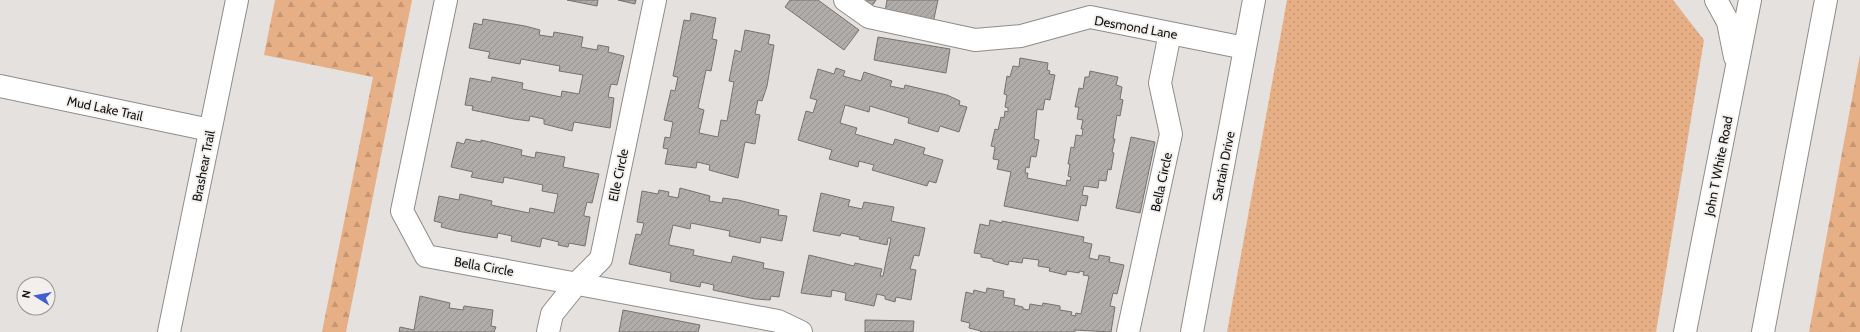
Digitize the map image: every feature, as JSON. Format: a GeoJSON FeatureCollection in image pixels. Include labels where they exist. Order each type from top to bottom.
{"type":"FeatureCollection","features":[{"type":"Feature","properties":{"kind":"street","name":"Brashear Trail"},"geometry":{"type":"LineString","coordinates":[[169,332],[237,0]]}},
{"type":"Feature","properties":{"kind":"street","name":"Bella Circle"},"geometry":{"type":"LineString","coordinates":[[446,0],[402,211],[426,256],[778,321],[801,332]]}},
{"type":"Feature","properties":{"kind":"street","name":"Elle Circle"},"geometry":{"type":"LineString","coordinates":[[548,332],[552,314],[577,283],[601,259],[655,0]]}},
{"type":"Feature","properties":{"kind":"street","name":"Desmond Lane"},"geometry":{"type":"LineString","coordinates":[[845,0],[869,17],[975,40],[1021,36],[1090,17],[1245,48]]}},
{"type":"Feature","properties":{"kind":"street","name":"Sartain Drive"},"geometry":{"type":"LineString","coordinates":[[1192,332],[1254,0]]}},
{"type":"Feature","properties":{"kind":"street"},"geometry":{"type":"LineString","coordinates":[[1716,0],[1728,22],[1737,67]]}},
{"type":"Feature","properties":{"kind":"street","name":"John T White Road"},"geometry":{"type":"LineString","coordinates":[[1685,332],[1750,0]]}},
{"type":"Feature","properties":{"kind":"street"},"geometry":{"type":"LineString","coordinates":[[1763,332],[1826,0]]}},
{"type":"Feature","properties":{"kind":"street","name":"Bella Circle"},"geometry":{"type":"LineString","coordinates":[[1128,332],[1171,134],[1160,83],[1170,32]]}},
{"type":"Feature","properties":{"kind":"street","name":"Mud Lake Trail"},"geometry":{"type":"LineString","coordinates":[[0,86],[210,130]]}},
{"type":"Feature","properties":{"kind":"green space"},"geometry":{"type":"Polygon","coordinates":[[[275,0],[412,0],[346,332],[322,332],[373,77],[264,55],[275,0]]]}},
{"type":"Feature","properties":{"kind":"green space"},"geometry":{"type":"Polygon","coordinates":[[[1287,0],[1673,0],[1704,40],[1656,332],[1227,332],[1287,0]]]}},
{"type":"Feature","properties":{"kind":"green space"},"geometry":{"type":"Polygon","coordinates":[[[1860,55],[1860,332],[1809,332],[1860,55]]]}},
{"type":"Feature","properties":{"kind":"building"},"geometry":{"type":"Polygon","coordinates":[[[567,0],[598,0],[597,6],[567,0]]]}},
{"type":"Feature","properties":{"kind":"building"},"geometry":{"type":"Polygon","coordinates":[[[618,0],[636,0],[635,4],[618,0]]]}},
{"type":"Feature","properties":{"kind":"building"},"geometry":{"type":"Polygon","coordinates":[[[790,0],[818,0],[859,30],[844,50],[785,7],[790,0]]]}},
{"type":"Feature","properties":{"kind":"building"},"geometry":{"type":"Polygon","coordinates":[[[858,0],[876,0],[870,9],[858,0]]]}},
{"type":"Feature","properties":{"kind":"building"},"geometry":{"type":"Polygon","coordinates":[[[887,0],[938,0],[933,23],[885,12],[887,0]]]}},
{"type":"Feature","properties":{"kind":"building"},"geometry":{"type":"Polygon","coordinates":[[[691,13],[716,18],[712,39],[717,40],[711,71],[706,70],[698,108],[704,110],[699,133],[718,137],[721,120],[727,121],[734,82],[729,81],[735,50],[741,52],[745,30],[770,35],[768,44],[774,45],[767,86],[762,101],[758,100],[755,114],[760,115],[755,144],[745,142],[738,178],[709,170],[710,165],[697,162],[696,168],[665,164],[668,149],[663,148],[665,137],[670,138],[673,122],[664,120],[671,90],[675,91],[678,77],[673,76],[684,20],[690,21],[691,13]]]}},
{"type":"Feature","properties":{"kind":"building"},"geometry":{"type":"Polygon","coordinates":[[[483,19],[540,30],[539,35],[553,37],[554,32],[583,37],[581,47],[597,50],[598,45],[609,47],[608,52],[624,56],[617,85],[611,84],[608,97],[614,98],[610,128],[574,122],[572,131],[544,124],[544,119],[530,116],[529,121],[514,119],[472,110],[473,106],[465,105],[470,78],[491,82],[492,77],[523,83],[522,89],[561,97],[562,91],[579,94],[583,75],[559,71],[560,66],[521,59],[520,64],[488,58],[490,52],[469,48],[474,23],[482,25],[483,19]]]}},
{"type":"Feature","properties":{"kind":"building"},"geometry":{"type":"Polygon","coordinates":[[[878,37],[950,49],[946,73],[874,60],[878,37]]]}},
{"type":"Feature","properties":{"kind":"building"},"geometry":{"type":"Polygon","coordinates":[[[1020,58],[1048,63],[1047,70],[1050,71],[1049,74],[1055,75],[1050,100],[1045,99],[1043,110],[1037,109],[1034,139],[1039,140],[1036,157],[1031,156],[1029,168],[1026,167],[1025,173],[1028,173],[1027,178],[1066,186],[1067,180],[1070,181],[1071,177],[1068,176],[1070,164],[1068,164],[1071,147],[1074,148],[1076,135],[1082,136],[1083,129],[1081,129],[1083,120],[1077,119],[1079,107],[1075,107],[1079,88],[1083,89],[1085,77],[1089,77],[1090,71],[1118,77],[1116,85],[1122,87],[1120,99],[1123,100],[1120,116],[1117,115],[1113,139],[1115,139],[1112,152],[1114,153],[1111,170],[1108,169],[1106,181],[1099,180],[1098,188],[1084,186],[1082,195],[1088,196],[1086,206],[1081,205],[1078,221],[1004,206],[1011,172],[997,169],[999,160],[993,159],[995,147],[991,146],[995,129],[998,130],[1001,117],[1004,118],[1005,111],[1008,112],[1008,108],[1005,107],[1007,95],[1004,94],[1007,76],[1010,77],[1013,66],[1019,67],[1020,58]]]}},
{"type":"Feature","properties":{"kind":"building"},"geometry":{"type":"Polygon","coordinates":[[[836,68],[845,71],[843,76],[861,81],[864,72],[892,81],[890,86],[904,89],[905,85],[947,95],[960,101],[959,105],[967,107],[959,132],[940,126],[938,132],[908,123],[909,118],[870,106],[869,112],[845,105],[840,123],[857,128],[855,134],[893,145],[895,139],[925,148],[923,154],[943,160],[936,183],[929,181],[927,186],[872,170],[874,165],[859,161],[858,167],[829,159],[832,150],[798,140],[806,111],[813,113],[817,100],[810,98],[818,69],[834,74],[836,68]]]}},
{"type":"Feature","properties":{"kind":"building"},"geometry":{"type":"Polygon","coordinates":[[[1131,137],[1155,142],[1140,213],[1116,208],[1131,137]]]}},
{"type":"Feature","properties":{"kind":"building"},"geometry":{"type":"Polygon","coordinates":[[[466,139],[481,142],[481,140],[522,150],[521,155],[535,158],[536,152],[565,157],[563,167],[599,174],[592,203],[587,202],[584,214],[584,216],[590,217],[585,246],[569,243],[568,247],[558,245],[559,242],[542,238],[540,247],[511,241],[512,236],[498,233],[497,238],[457,231],[441,227],[442,223],[434,221],[439,196],[459,200],[460,194],[492,201],[491,205],[529,213],[530,208],[554,213],[558,194],[542,191],[543,185],[504,177],[503,183],[471,177],[473,172],[451,167],[457,142],[464,144],[466,139]]]}},
{"type":"Feature","properties":{"kind":"building"},"geometry":{"type":"Polygon","coordinates":[[[680,188],[710,196],[709,201],[722,203],[723,198],[738,200],[779,210],[778,215],[787,216],[782,241],[761,237],[760,243],[729,236],[730,231],[691,223],[690,229],[673,225],[669,242],[669,245],[694,250],[693,255],[731,263],[733,256],[764,263],[763,268],[784,272],[779,297],[771,296],[770,300],[755,299],[713,290],[714,285],[701,282],[700,287],[670,281],[671,273],[629,264],[636,234],[641,235],[644,223],[637,222],[642,191],[658,194],[659,190],[669,192],[668,196],[678,198],[680,188]]]}},
{"type":"Feature","properties":{"kind":"building"},"geometry":{"type":"Polygon","coordinates":[[[821,193],[850,200],[848,206],[862,209],[864,202],[894,207],[891,221],[925,228],[919,256],[914,255],[910,269],[916,270],[911,300],[896,297],[895,302],[885,299],[885,296],[877,294],[874,306],[845,300],[846,293],[832,290],[831,297],[801,293],[809,255],[854,266],[855,263],[882,269],[880,276],[883,276],[891,238],[888,238],[887,245],[859,239],[860,237],[841,233],[840,236],[813,231],[821,193]]]}},
{"type":"Feature","properties":{"kind":"building"},"geometry":{"type":"Polygon","coordinates":[[[990,220],[1084,237],[1083,242],[1092,244],[1089,258],[1098,260],[1099,255],[1110,257],[1109,262],[1124,265],[1117,294],[1113,293],[1110,306],[1115,307],[1111,332],[1075,330],[1075,332],[980,332],[981,331],[969,328],[970,323],[961,321],[966,292],[973,294],[974,290],[986,293],[987,288],[1004,291],[1003,297],[1015,299],[1014,305],[1023,307],[1023,309],[1029,310],[1030,304],[1042,306],[1043,303],[1060,306],[1060,310],[1072,312],[1071,315],[1075,316],[1076,313],[1081,314],[1089,276],[1083,275],[1084,272],[1080,271],[1079,273],[1067,271],[1066,275],[1049,271],[1050,268],[1038,266],[1039,260],[1023,258],[1022,263],[1009,261],[1008,265],[993,261],[993,259],[981,257],[981,254],[974,253],[980,224],[989,226],[990,220]]]}},
{"type":"Feature","properties":{"kind":"building"},"geometry":{"type":"Polygon","coordinates":[[[420,296],[450,303],[449,308],[463,310],[464,306],[493,310],[491,326],[496,327],[494,332],[399,332],[400,327],[414,330],[420,296]]]}},
{"type":"Feature","properties":{"kind":"building"},"geometry":{"type":"Polygon","coordinates":[[[623,310],[700,325],[698,332],[619,332],[623,310]]]}},
{"type":"Feature","properties":{"kind":"building"},"geometry":{"type":"Polygon","coordinates":[[[865,320],[914,321],[913,332],[865,332],[865,320]]]}}]}
